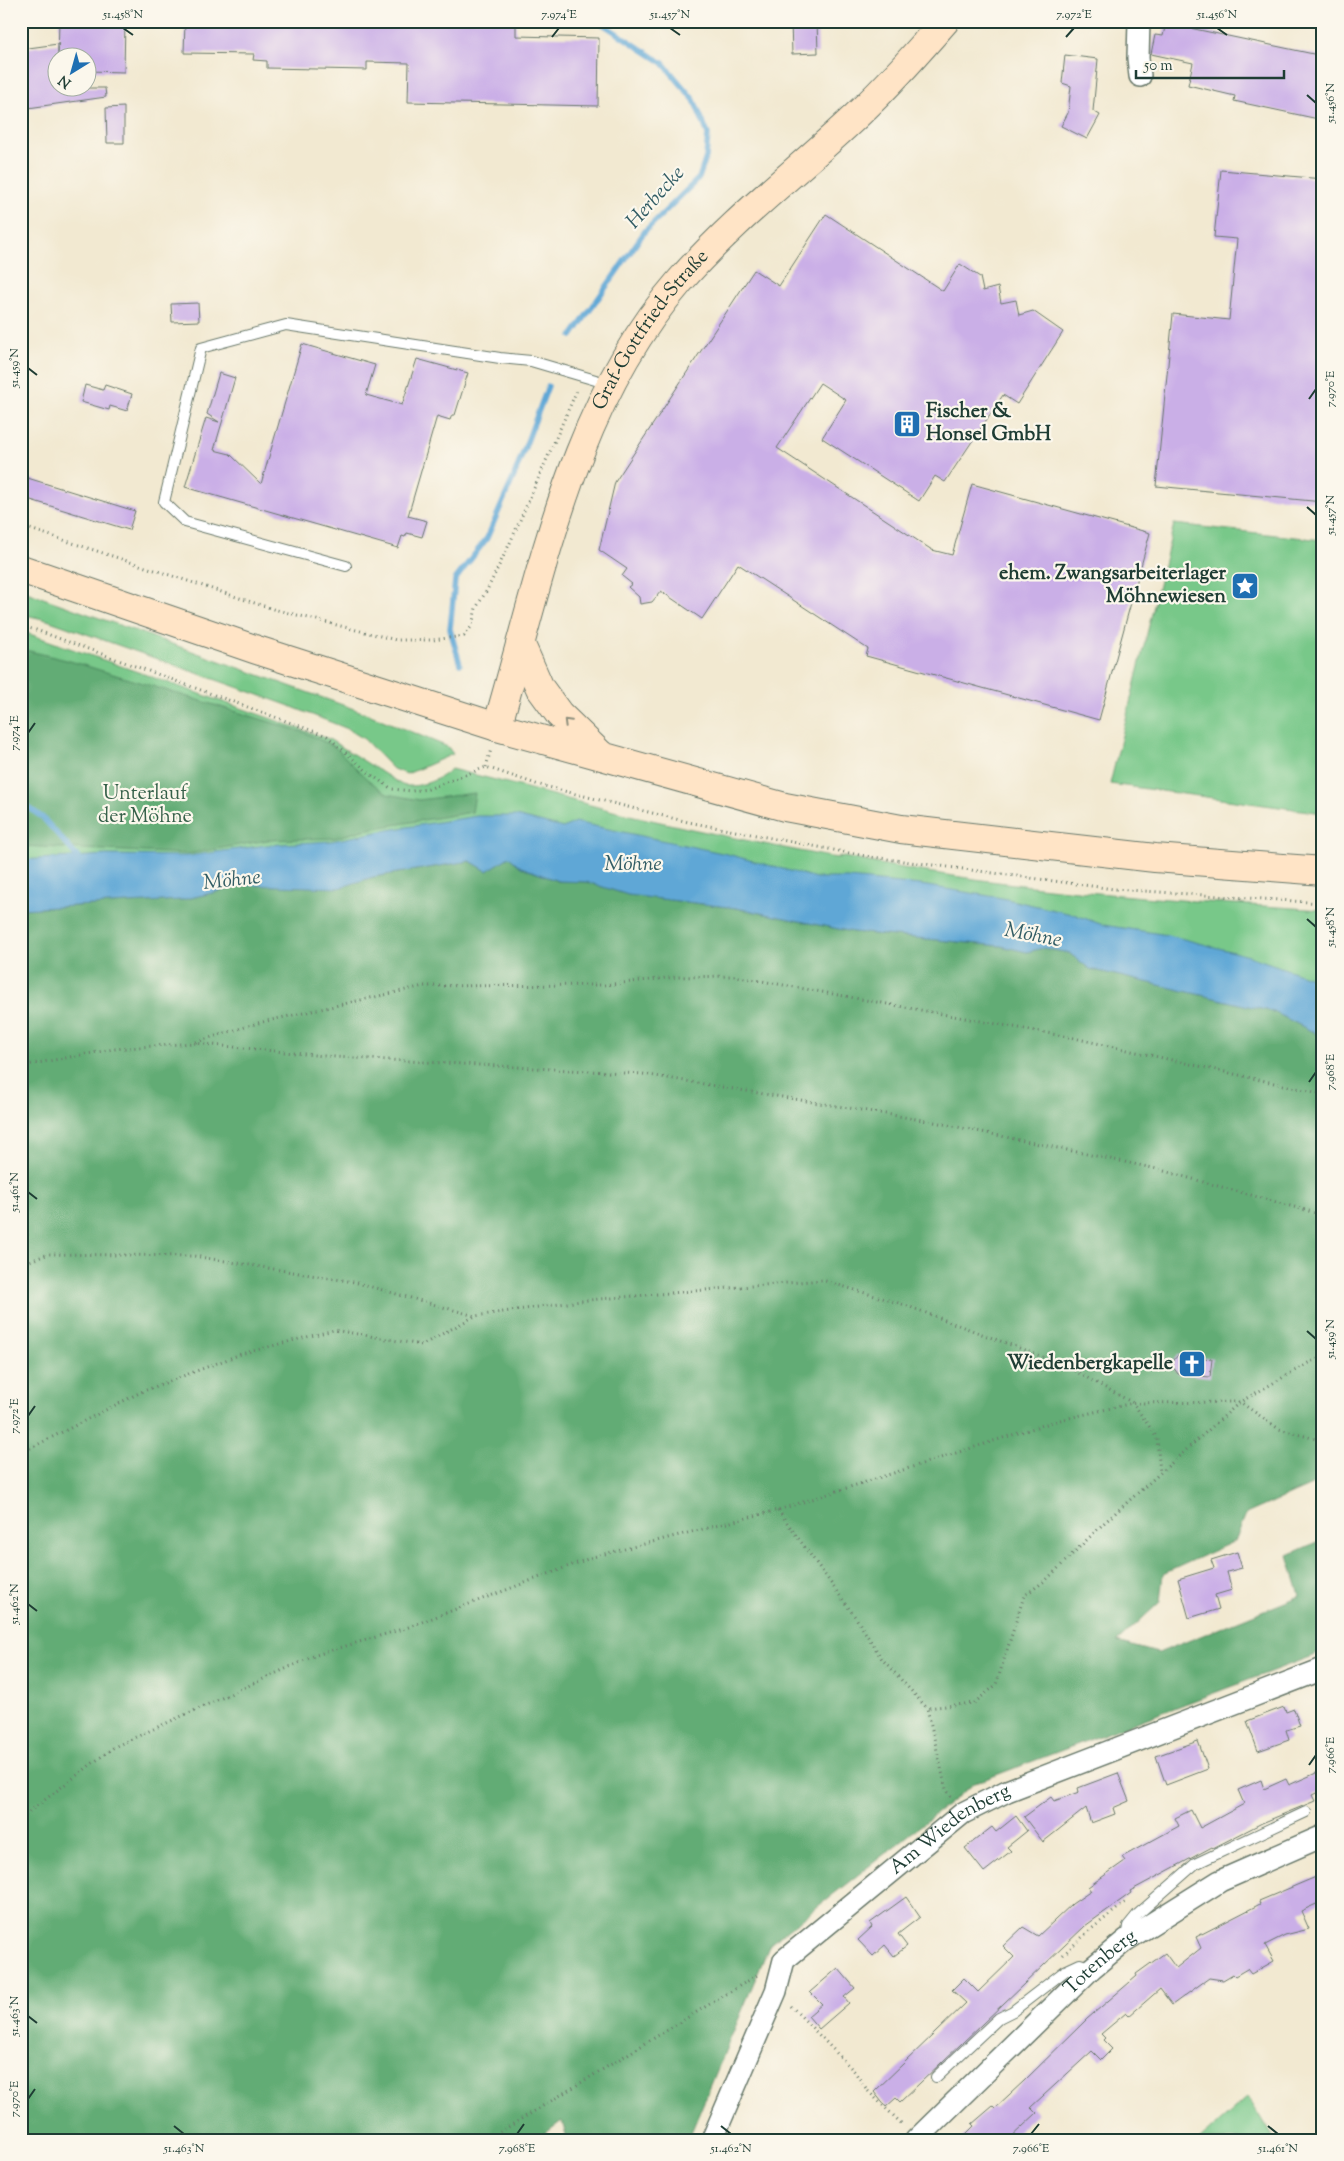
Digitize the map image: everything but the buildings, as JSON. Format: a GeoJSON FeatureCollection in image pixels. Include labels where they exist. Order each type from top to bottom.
{"type":"FeatureCollection","features":[{"type":"Feature","properties":{"kind":"main road","name":"Graf-Gottfried-Straße"},"geometry":{"type":"LineString","coordinates":[[497,727],[541,568],[573,472],[610,385],[644,329],[679,282],[719,239],[862,110],[896,77],[944,21]]}},
{"type":"Feature","properties":{"kind":"main road"},"geometry":{"type":"LineString","coordinates":[[21,568],[257,650],[497,727],[785,807],[901,829],[1155,858],[1323,871]]}},
{"type":"Feature","properties":{"kind":"main road"},"geometry":{"type":"LineString","coordinates":[[521,645],[540,688],[559,714],[602,756]]}},
{"type":"Feature","properties":{"kind":"street"},"geometry":{"type":"LineString","coordinates":[[1140,21],[1138,58],[1140,76]]}},
{"type":"Feature","properties":{"kind":"street","name":"Am Wiedenberg"},"geometry":{"type":"LineString","coordinates":[[784,1960],[963,1813],[1008,1791],[1323,1669]]}},
{"type":"Feature","properties":{"kind":"street","name":"Totenberg"},"geometry":{"type":"LineString","coordinates":[[916,2140],[1092,1968],[1126,1940],[1220,1881],[1323,1836]]}},
{"type":"Feature","properties":{"kind":"street"},"geometry":{"type":"LineString","coordinates":[[712,2140],[776,1991],[784,1960]]}},
{"type":"Feature","properties":{"kind":"lane"},"geometry":{"type":"LineString","coordinates":[[346,566],[185,522],[164,502],[201,348],[286,325],[530,361],[610,385]]}},
{"type":"Feature","properties":{"kind":"lane"},"geometry":{"type":"LineString","coordinates":[[1126,1940],[1128,1926],[1137,1915],[1196,1864],[1306,1812]]}},
{"type":"Feature","properties":{"kind":"lane"},"geometry":{"type":"LineString","coordinates":[[936,2077],[1000,2018],[1013,2011],[1065,1971],[1080,1964],[1092,1968]]}},
{"type":"Feature","properties":{"kind":"path"},"geometry":{"type":"LineString","coordinates":[[21,526],[274,609],[396,640],[432,640],[464,636],[472,626],[476,608],[510,543],[583,377]]}},
{"type":"Feature","properties":{"kind":"path"},"geometry":{"type":"LineString","coordinates":[[21,626],[327,736],[370,774],[392,788],[412,791],[428,789],[486,767]]}},
{"type":"Feature","properties":{"kind":"path"},"geometry":{"type":"LineString","coordinates":[[193,1043],[258,1023],[424,986],[604,985],[676,977],[734,976],[1074,1038],[1323,1094]]}},
{"type":"Feature","properties":{"kind":"path"},"geometry":{"type":"LineString","coordinates":[[21,1066],[114,1049],[193,1043],[335,1057],[643,1074],[934,1122],[1153,1168],[1323,1215]]}},
{"type":"Feature","properties":{"kind":"path"},"geometry":{"type":"LineString","coordinates":[[21,1264],[49,1254],[194,1256],[354,1282],[475,1316]]}},
{"type":"Feature","properties":{"kind":"path"},"geometry":{"type":"LineString","coordinates":[[21,1454],[141,1392],[241,1354],[334,1330],[422,1345],[475,1316],[588,1300],[822,1280],[905,1305],[1064,1365],[1133,1403],[1157,1438],[1160,1473]]}},
{"type":"Feature","properties":{"kind":"path"},"geometry":{"type":"LineString","coordinates":[[927,1708],[974,1702],[996,1685],[1024,1596],[1046,1580],[1104,1523],[1240,1402],[1310,1362],[1323,1357]]}},
{"type":"Feature","properties":{"kind":"path"},"geometry":{"type":"LineString","coordinates":[[21,1818],[114,1748],[316,1655],[406,1628],[593,1557],[778,1510],[1056,1421],[1133,1403],[1240,1402],[1279,1429],[1323,1441]]}},
{"type":"Feature","properties":{"kind":"path"},"geometry":{"type":"LineString","coordinates":[[778,1510],[856,1618],[882,1659],[927,1708],[946,1789],[963,1813]]}},
{"type":"Feature","properties":{"kind":"path"},"geometry":{"type":"LineString","coordinates":[[1062,1955],[1090,1930],[1134,1897]]}},
{"type":"Feature","properties":{"kind":"path"},"geometry":{"type":"LineString","coordinates":[[487,2140],[710,2002],[784,1960]]}},
{"type":"Feature","properties":{"kind":"path"},"geometry":{"type":"LineString","coordinates":[[776,1991],[854,2071],[868,2091],[890,2112]]}},
{"type":"Feature","properties":{"kind":"green space"},"geometry":{"type":"Polygon","coordinates":[[[1174,524],[1323,540],[1323,813],[1110,784],[1174,524]]]}},
{"type":"Feature","properties":{"kind":"green space"},"geometry":{"type":"Polygon","coordinates":[[[21,590],[368,714],[448,747],[453,754],[407,774],[393,769],[364,739],[348,729],[287,705],[47,620],[21,614],[21,590]]]}},
{"type":"Feature","properties":{"kind":"green space","name":"Unterlauf der Möhne"},"geometry":{"type":"Polygon","coordinates":[[[21,631],[329,739],[402,785],[414,786],[428,783],[441,777],[451,769],[617,812],[830,857],[839,858],[839,856],[959,877],[1019,885],[1201,902],[1323,910],[1323,1104],[21,922],[21,631]]]}},
{"type":"Feature","properties":{"kind":"green space"},"geometry":{"type":"Polygon","coordinates":[[[21,649],[70,661],[306,733],[335,747],[367,779],[387,794],[419,800],[475,793],[472,812],[363,830],[335,838],[268,840],[188,854],[21,846],[21,649]]]}},
{"type":"Feature","properties":{"kind":"green space"},"geometry":{"type":"Polygon","coordinates":[[[509,857],[521,867],[558,881],[587,882],[628,895],[736,908],[853,932],[1001,946],[1027,952],[1043,948],[1069,953],[1090,969],[1274,1012],[1323,1037],[1323,1480],[1246,1514],[1235,1541],[1163,1574],[1160,1602],[1117,1642],[1158,1653],[1300,1596],[1288,1555],[1323,1539],[1323,1652],[975,1783],[770,1944],[688,2140],[567,2140],[562,2121],[536,2140],[21,2140],[21,909],[182,900],[246,885],[339,887],[373,877],[470,861],[487,871],[509,857]]]}},
{"type":"Feature","properties":{"kind":"green space"},"geometry":{"type":"Polygon","coordinates":[[[1248,2097],[1274,2140],[1199,2140],[1248,2097]]]}},
{"type":"Feature","properties":{"kind":"water","name":"Möhne"},"geometry":{"type":"Polygon","coordinates":[[[477,816],[516,816],[563,828],[575,822],[727,854],[816,878],[848,878],[921,885],[1002,898],[1076,915],[1103,925],[1168,935],[1249,956],[1323,982],[1323,1037],[1274,1012],[1090,969],[1069,953],[1043,948],[1027,952],[1001,946],[853,932],[736,908],[628,895],[587,882],[558,881],[521,867],[509,857],[487,871],[470,861],[373,877],[339,888],[246,885],[182,900],[21,909],[21,860],[106,855],[187,856],[267,845],[331,841],[477,816]]]}},
{"type":"Feature","properties":{"kind":"waterway","name":"Herbecke"},"geometry":{"type":"LineString","coordinates":[[572,336],[645,231],[699,178],[706,157],[708,134],[694,100],[663,63],[598,21]]}},
{"type":"Feature","properties":{"kind":"waterway","name":"Herbecke"},"geometry":{"type":"LineString","coordinates":[[460,664],[450,629],[455,580],[487,538],[514,476],[548,386]]}},
{"type":"Feature","properties":{"kind":"waterway"},"geometry":{"type":"LineString","coordinates":[[21,802],[43,818],[82,862]]}},
{"type":"Feature","properties":{"kind":"place","name":"Fischer & Honsel GmbH"},"geometry":{"type":"Point","coordinates":[907,424]}},
{"type":"Feature","properties":{"kind":"place","name":"ehem. Zwangsarbeiterlager Möhnewiesen"},"geometry":{"type":"Point","coordinates":[1245,586]}},
{"type":"Feature","properties":{"kind":"place","name":"Wiedenbergkapelle"},"geometry":{"type":"Point","coordinates":[1192,1364]}}]}
